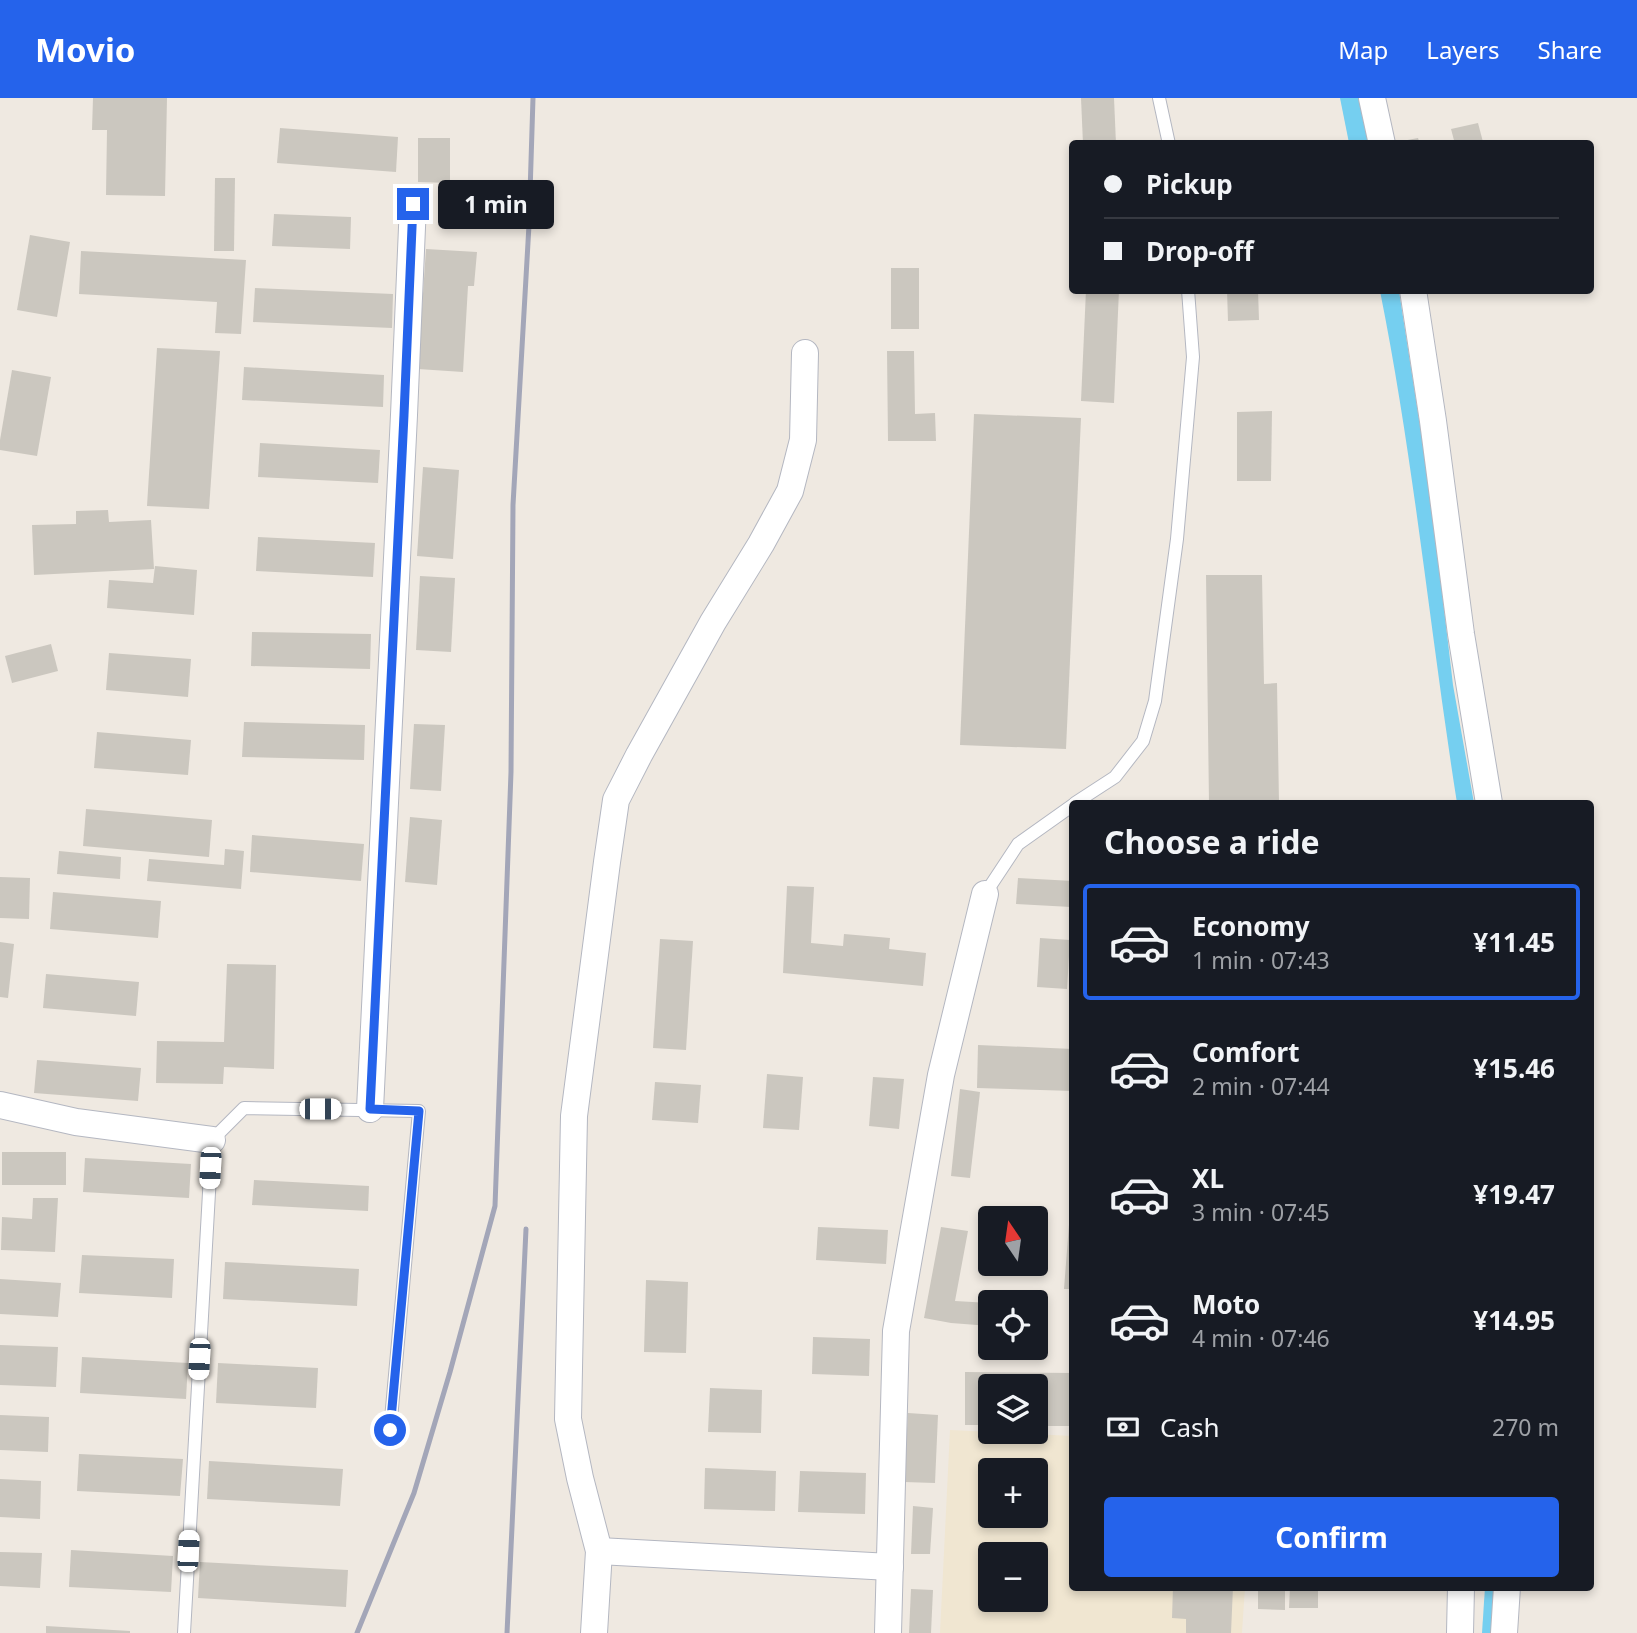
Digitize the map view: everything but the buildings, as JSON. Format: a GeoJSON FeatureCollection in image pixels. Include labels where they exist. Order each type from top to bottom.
{"type":"FeatureCollection","features":[{"type":"Feature","properties":{"kind":"street"},"geometry":{"type":"LineString","coordinates":[[1372,98],[1381,140]]}},
{"type":"Feature","properties":{"kind":"street"},"geometry":{"type":"LineString","coordinates":[[370,1109],[413,204]]}},
{"type":"Feature","properties":{"kind":"street"},"geometry":{"type":"LineString","coordinates":[[1414,294],[1461,634],[1489,800]]}},
{"type":"Feature","properties":{"kind":"street"},"geometry":{"type":"LineString","coordinates":[[594,1633],[598,1551],[568,1419],[574,1116],[617,800],[713,622],[790,491],[803,440],[805,353]]}},
{"type":"Feature","properties":{"kind":"street"},"geometry":{"type":"LineString","coordinates":[[888,1633],[896,1331],[941,1075],[985,894]]}},
{"type":"Feature","properties":{"kind":"street"},"geometry":{"type":"LineString","coordinates":[[0,1105],[76,1122],[212,1140]]}},
{"type":"Feature","properties":{"kind":"street"},"geometry":{"type":"LineString","coordinates":[[598,1551],[890,1567]]}},
{"type":"Feature","properties":{"kind":"street"},"geometry":{"type":"LineString","coordinates":[[1460,1633],[1461,1591]]}},
{"type":"Feature","properties":{"kind":"street"},"geometry":{"type":"LineString","coordinates":[[1504,1633],[1507,1591]]}},
{"type":"Feature","properties":{"kind":"lane"},"geometry":{"type":"LineString","coordinates":[[1159,98],[1168,140]]}},
{"type":"Feature","properties":{"kind":"lane"},"geometry":{"type":"LineString","coordinates":[[1080,800],[1115,777],[1143,741],[1155,701],[1177,539],[1193,357],[1188,294]]}},
{"type":"Feature","properties":{"kind":"lane"},"geometry":{"type":"LineString","coordinates":[[985,894],[1018,844],[1069,808]]}},
{"type":"Feature","properties":{"kind":"lane"},"geometry":{"type":"LineString","coordinates":[[184,1633],[212,1140],[244,1108],[419,1111],[390,1430]]}},
{"type":"Feature","properties":{"kind":"shaded area"},"geometry":{"type":"Polygon","coordinates":[[[950,1430],[978,1431],[978,1444],[1048,1444],[1048,1435],[1069,1436],[1069,1591],[1245,1591],[1242,1633],[940,1633],[950,1430]]]}},
{"type":"Feature","properties":{"kind":"water"},"geometry":{"type":"Polygon","coordinates":[[[1340,98],[1359,98],[1368,140],[1348,140],[1340,98]]]}},
{"type":"Feature","properties":{"kind":"water"},"geometry":{"type":"Polygon","coordinates":[[[1381,294],[1399,294],[1430,489],[1453,685],[1473,800],[1457,800],[1392,355],[1381,294]]]}},
{"type":"Feature","properties":{"kind":"water"},"geometry":{"type":"Polygon","coordinates":[[[1485,1591],[1501,1591],[1497,1633],[1482,1633],[1485,1591]]]}},
{"type":"Feature","properties":{"kind":"railway"},"geometry":{"type":"LineString","coordinates":[[357,1633],[414,1493],[495,1206],[511,772],[513,505],[529,225],[533,98]]}},
{"type":"Feature","properties":{"kind":"railway"},"geometry":{"type":"LineString","coordinates":[[507,1633],[526,1229]]}},
{"type":"Feature","properties":{"kind":"route"},"geometry":{"type":"LineString","coordinates":[[390,1430],[419,1111],[370,1109],[413,204]]}}]}
